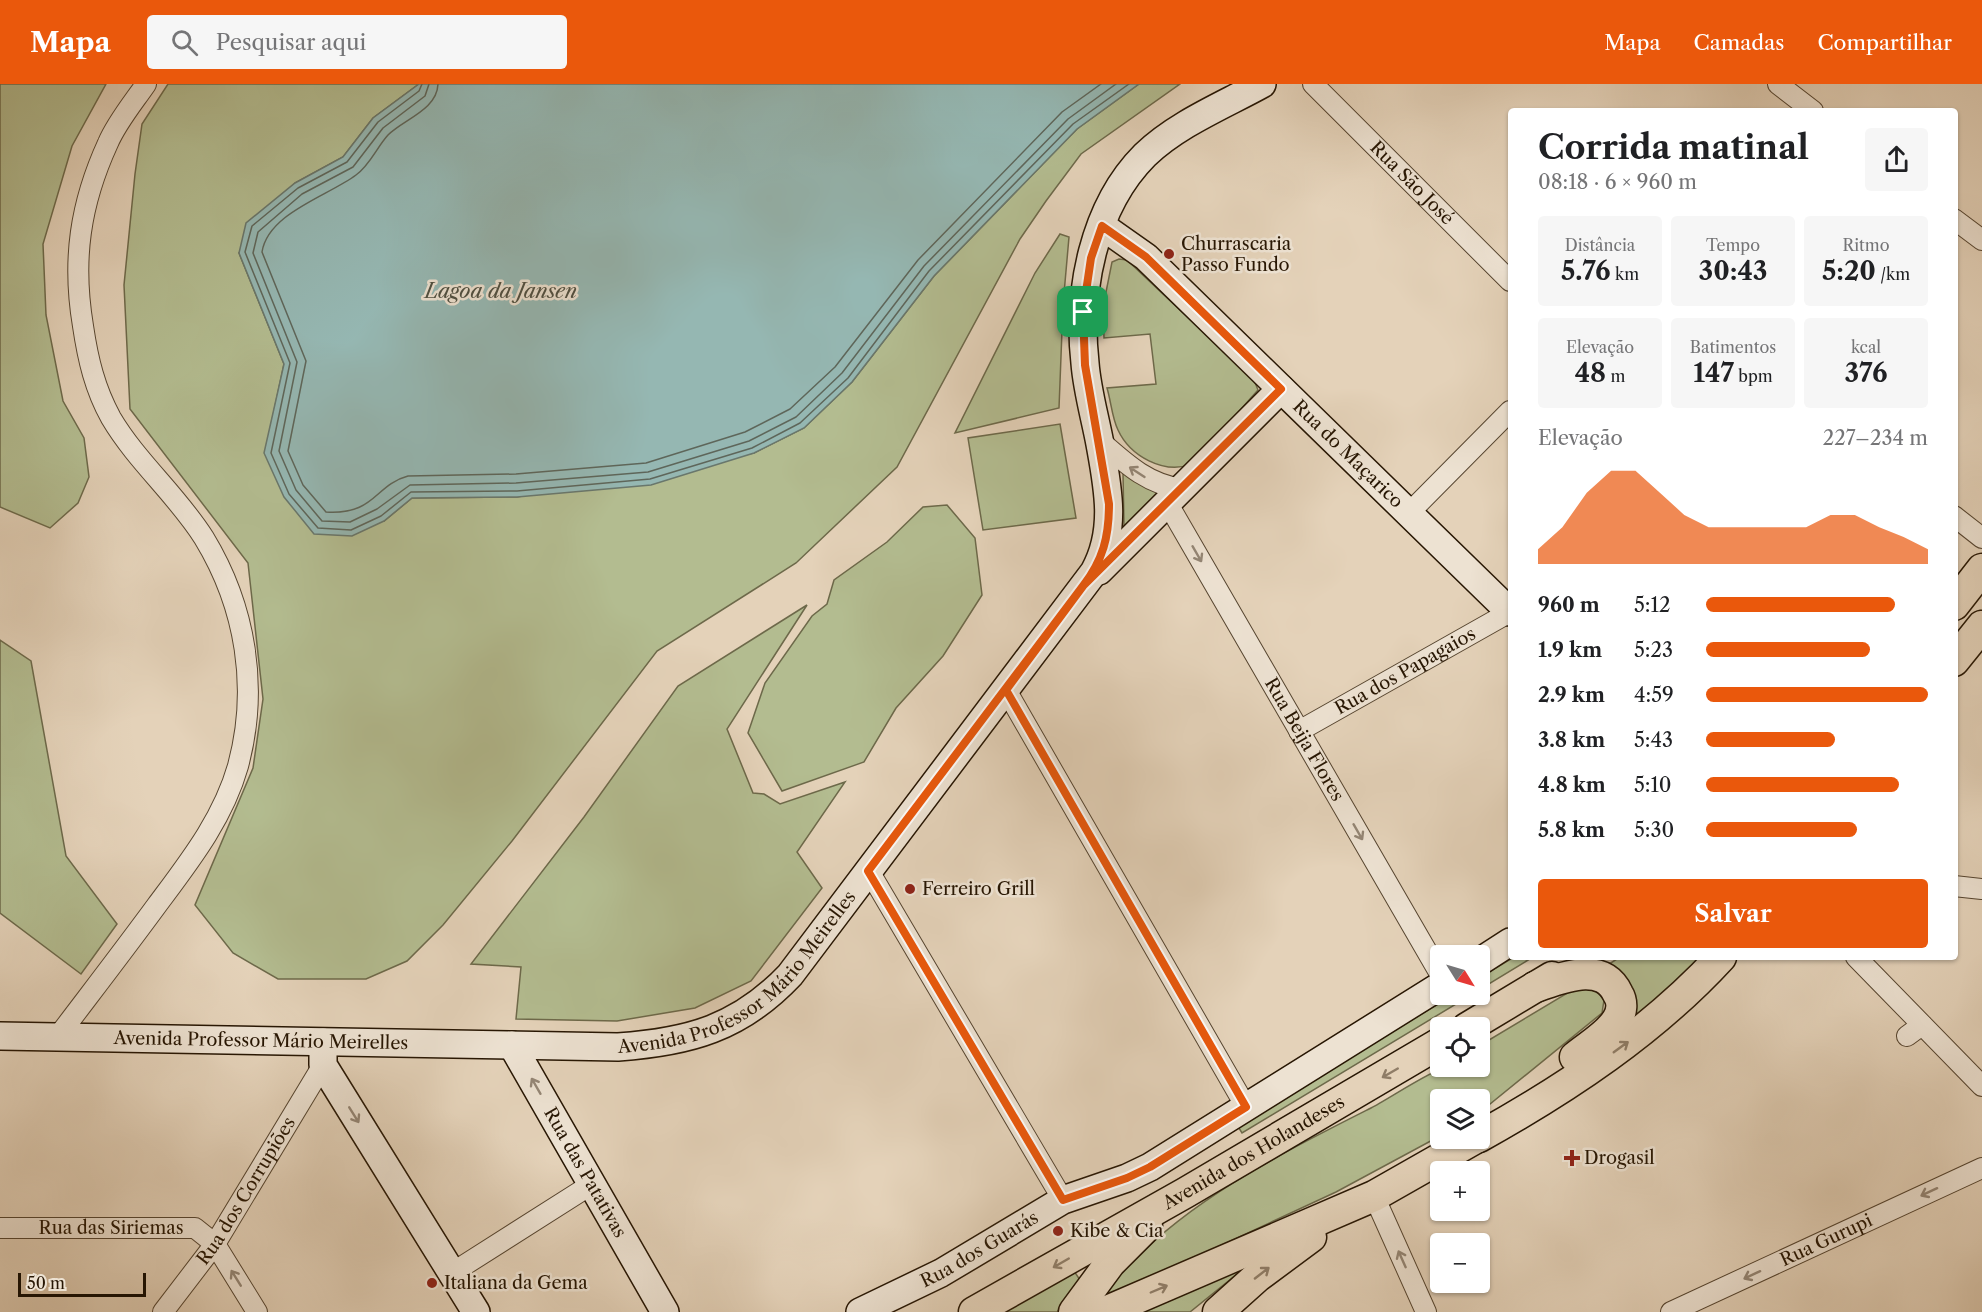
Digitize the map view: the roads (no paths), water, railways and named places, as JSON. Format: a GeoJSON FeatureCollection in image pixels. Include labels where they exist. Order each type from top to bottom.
{"type":"FeatureCollection","features":[{"type":"Feature","properties":{"kind":"main road"},"geometry":{"type":"LineString","coordinates":[[1958,600],[1982,569]]}},
{"type":"Feature","properties":{"kind":"main road"},"geometry":{"type":"LineString","coordinates":[[1958,656],[1982,626]]}},
{"type":"Feature","properties":{"kind":"main road"},"geometry":{"type":"LineString","coordinates":[[1535,987],[1554,960]]}},
{"type":"Feature","properties":{"kind":"main road"},"geometry":{"type":"LineString","coordinates":[[1485,1017],[1578,960]]}},
{"type":"Feature","properties":{"kind":"main road"},"geometry":{"type":"LineString","coordinates":[[1490,1131],[1614,1052],[1668,1010],[1721,962]]}},
{"type":"Feature","properties":{"kind":"main road"},"geometry":{"type":"LineString","coordinates":[[1490,1128],[1545,1080],[1608,1030],[1620,1012],[1621,1002],[1617,992],[1608,980],[1595,975],[1577,974],[1535,987]]}},
{"type":"Feature","properties":{"kind":"main road","name":"Avenida dos Holandeses"},"geometry":{"type":"LineString","coordinates":[[974,1312],[1185,1193],[1430,1049]]}},
{"type":"Feature","properties":{"kind":"main road"},"geometry":{"type":"LineString","coordinates":[[1218,1312],[1284,1256],[1374,1196],[1458,1149]]}},
{"type":"Feature","properties":{"kind":"main road"},"geometry":{"type":"LineString","coordinates":[[1074,1312],[1110,1263],[1159,1214],[1185,1193]]}},
{"type":"Feature","properties":{"kind":"main road"},"geometry":{"type":"LineString","coordinates":[[1105,1312],[1374,1196]]}},
{"type":"Feature","properties":{"kind":"street"},"geometry":{"type":"LineString","coordinates":[[56,1039],[207,836],[237,769],[245,726],[247,701],[244,633],[237,607],[203,538],[136,454],[107,410],[96,389],[80,312],[76,271],[84,208],[108,141],[146,84]]}},
{"type":"Feature","properties":{"kind":"street","name":"Avenida Professor Mário Meirelles"},"geometry":{"type":"LineString","coordinates":[[0,1036],[324,1053],[512,1045],[618,1047],[652,1045],[694,1037],[732,1020],[768,997],[790,975],[1006,690],[1083,586],[1104,552],[1109,525],[1107,481],[1085,365],[1083,312],[1091,258],[1102,226],[1119,189],[1146,154],[1187,125],[1262,84]]}},
{"type":"Feature","properties":{"kind":"street","name":"Rua São José"},"geometry":{"type":"LineString","coordinates":[[1312,84],[1508,278]]}},
{"type":"Feature","properties":{"kind":"street"},"geometry":{"type":"LineString","coordinates":[[1778,84],[1804,108]]}},
{"type":"Feature","properties":{"kind":"street"},"geometry":{"type":"LineString","coordinates":[[1958,222],[1982,240]]}},
{"type":"Feature","properties":{"kind":"street","name":"Rua do Maçarico"},"geometry":{"type":"LineString","coordinates":[[1102,226],[1146,257],[1508,610]]}},
{"type":"Feature","properties":{"kind":"street"},"geometry":{"type":"LineString","coordinates":[[1083,586],[1281,389]]}},
{"type":"Feature","properties":{"kind":"street"},"geometry":{"type":"LineString","coordinates":[[1409,513],[1508,413]]}},
{"type":"Feature","properties":{"kind":"street"},"geometry":{"type":"LineString","coordinates":[[1100,440],[1143,476],[1160,484],[1175,496]]}},
{"type":"Feature","properties":{"kind":"street","name":"Rua Beija Flores"},"geometry":{"type":"LineString","coordinates":[[1175,496],[1299,731],[1430,957]]}},
{"type":"Feature","properties":{"kind":"street"},"geometry":{"type":"LineString","coordinates":[[1958,519],[1982,538]]}},
{"type":"Feature","properties":{"kind":"street","name":"Rua dos Papagaios"},"geometry":{"type":"LineString","coordinates":[[1299,731],[1508,613]]}},
{"type":"Feature","properties":{"kind":"street"},"geometry":{"type":"LineString","coordinates":[[1006,690],[1246,1107]]}},
{"type":"Feature","properties":{"kind":"street"},"geometry":{"type":"LineString","coordinates":[[868,871],[1063,1200]]}},
{"type":"Feature","properties":{"kind":"street"},"geometry":{"type":"LineString","coordinates":[[1490,955],[1508,943]]}},
{"type":"Feature","properties":{"kind":"street"},"geometry":{"type":"LineString","coordinates":[[1858,960],[1907,1023],[1982,1086]]}},
{"type":"Feature","properties":{"kind":"street","name":"Rua dos Guarás"},"geometry":{"type":"LineString","coordinates":[[860,1312],[941,1273],[1063,1200],[1127,1178],[1150,1167],[1430,992]]}},
{"type":"Feature","properties":{"kind":"street","name":"Rua das Patativas"},"geometry":{"type":"LineString","coordinates":[[512,1045],[666,1308]]}},
{"type":"Feature","properties":{"kind":"street"},"geometry":{"type":"LineString","coordinates":[[324,1053],[476,1312]]}},
{"type":"Feature","properties":{"kind":"street","name":"Rua dos Corrupiões"},"geometry":{"type":"LineString","coordinates":[[163,1312],[215,1244],[324,1053]]}},
{"type":"Feature","properties":{"kind":"street","name":"Rua Gurupi"},"geometry":{"type":"LineString","coordinates":[[1671,1312],[1982,1168]]}},
{"type":"Feature","properties":{"kind":"street"},"geometry":{"type":"LineString","coordinates":[[452,1273],[592,1184]]}},
{"type":"Feature","properties":{"kind":"street"},"geometry":{"type":"LineString","coordinates":[[1374,1196],[1426,1312]]}},
{"type":"Feature","properties":{"kind":"street","name":"Rua das Siriemas"},"geometry":{"type":"LineString","coordinates":[[0,1228],[195,1228],[215,1244]]}},
{"type":"Feature","properties":{"kind":"street"},"geometry":{"type":"LineString","coordinates":[[215,1244],[257,1312]]}},
{"type":"Feature","properties":{"kind":"water","name":"Lagoa da Jansen"},"geometry":{"type":"Polygon","coordinates":[[[419,84],[1139,84],[1077,129],[934,276],[852,382],[804,428],[754,453],[651,485],[517,497],[412,498],[384,521],[352,536],[314,534],[284,497],[264,453],[284,364],[239,253],[246,223],[295,183],[343,157],[373,118],[419,84]]]}},
{"type":"Feature","properties":{"kind":"place","name":"Churrascaria Passo Fundo"},"geometry":{"type":"Point","coordinates":[1169,254]}},
{"type":"Feature","properties":{"kind":"place","name":"Ferreiro Grill"},"geometry":{"type":"Point","coordinates":[910,889]}},
{"type":"Feature","properties":{"kind":"place","name":"Drogasil"},"geometry":{"type":"Point","coordinates":[1572,1158]}},
{"type":"Feature","properties":{"kind":"place","name":"Kibe & Cia"},"geometry":{"type":"Point","coordinates":[1058,1231]}},
{"type":"Feature","properties":{"kind":"place","name":"Italiana da Gema"},"geometry":{"type":"Point","coordinates":[432,1283]}}]}
